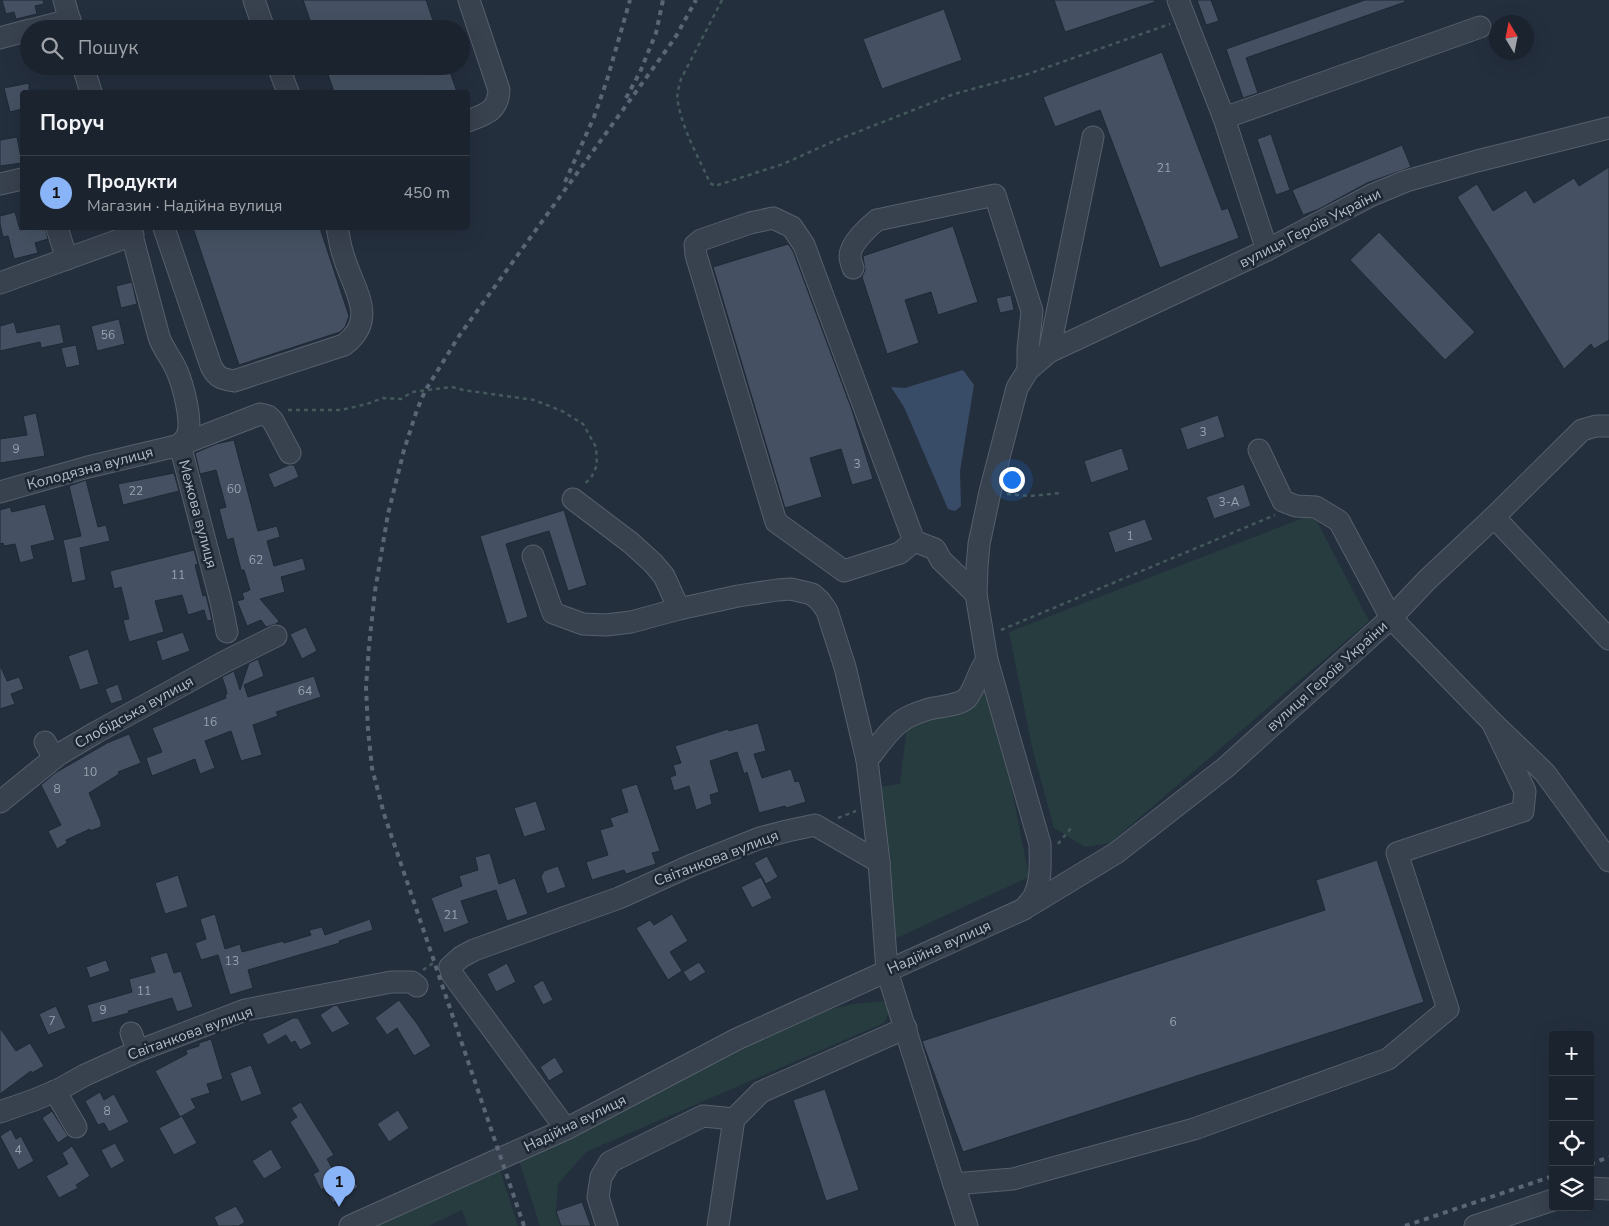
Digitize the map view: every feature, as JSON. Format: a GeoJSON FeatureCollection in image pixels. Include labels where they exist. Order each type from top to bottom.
{"type":"FeatureCollection","features":[{"type":"Feature","properties":{"kind":"street"},"geometry":{"type":"LineString","coordinates":[[64,0],[70,20]]}},
{"type":"Feature","properties":{"kind":"street"},"geometry":{"type":"LineString","coordinates":[[254,0],[261,20]]}},
{"type":"Feature","properties":{"kind":"street"},"geometry":{"type":"LineString","coordinates":[[469,0],[499,90],[499,101],[492,110],[470,120]]}},
{"type":"Feature","properties":{"kind":"street"},"geometry":{"type":"LineString","coordinates":[[1181,9],[1224,118],[1267,250]]}},
{"type":"Feature","properties":{"kind":"street"},"geometry":{"type":"LineString","coordinates":[[1224,118],[1480,27]]}},
{"type":"Feature","properties":{"kind":"street"},"geometry":{"type":"LineString","coordinates":[[0,38],[20,32]]}},
{"type":"Feature","properties":{"kind":"street"},"geometry":{"type":"LineString","coordinates":[[86,75],[90,90]]}},
{"type":"Feature","properties":{"kind":"street"},"geometry":{"type":"LineString","coordinates":[[281,75],[287,90]]}},
{"type":"Feature","properties":{"kind":"street","name":"вулиця Героїв України"},"geometry":{"type":"LineString","coordinates":[[1028,370],[1049,352],[1267,250],[1372,195],[1406,181],[1609,128]]}},
{"type":"Feature","properties":{"kind":"street"},"geometry":{"type":"LineString","coordinates":[[1049,352],[1093,137]]}},
{"type":"Feature","properties":{"kind":"street"},"geometry":{"type":"LineString","coordinates":[[0,184],[20,179]]}},
{"type":"Feature","properties":{"kind":"street"},"geometry":{"type":"LineString","coordinates":[[853,268],[850,256],[854,245],[869,226],[877,220],[995,195],[1032,311],[1028,370],[1017,388],[990,492],[979,544],[976,594],[988,660],[1040,844],[1039,880],[1034,896],[1024,908]]}},
{"type":"Feature","properties":{"kind":"street"},"geometry":{"type":"LineString","coordinates":[[914,540],[900,553],[844,571],[776,522],[696,256],[696,246],[701,240],[750,223],[774,218],[792,227],[804,245],[914,540],[935,549],[940,560],[976,594]]}},
{"type":"Feature","properties":{"kind":"street"},"geometry":{"type":"LineString","coordinates":[[58,230],[66,259]]}},
{"type":"Feature","properties":{"kind":"street"},"geometry":{"type":"LineString","coordinates":[[165,230],[211,366],[215,374],[223,379],[234,381],[344,345],[359,330],[363,309],[343,254],[337,230]]}},
{"type":"Feature","properties":{"kind":"street"},"geometry":{"type":"LineString","coordinates":[[0,283],[66,259],[132,231]]}},
{"type":"Feature","properties":{"kind":"street","name":"Межова вулиця"},"geometry":{"type":"LineString","coordinates":[[132,231],[159,337],[165,352],[177,371],[188,412],[189,428],[187,437],[180,445],[227,632]]}},
{"type":"Feature","properties":{"kind":"street","name":"Колодязна вулиця"},"geometry":{"type":"LineString","coordinates":[[0,492],[88,467],[180,445],[260,414],[268,416],[272,421],[290,453]]}},
{"type":"Feature","properties":{"kind":"street"},"geometry":{"type":"LineString","coordinates":[[1259,450],[1283,501],[1296,506],[1316,507],[1338,521],[1391,618],[1427,580],[1582,430],[1596,426],[1609,426]]}},
{"type":"Feature","properties":{"kind":"street"},"geometry":{"type":"LineString","coordinates":[[573,499],[631,543],[653,563],[664,576],[679,609]]}},
{"type":"Feature","properties":{"kind":"street"},"geometry":{"type":"LineString","coordinates":[[1494,517],[1609,639]]}},
{"type":"Feature","properties":{"kind":"street"},"geometry":{"type":"LineString","coordinates":[[532,556],[553,613],[583,624],[606,625],[631,622],[738,596],[791,589],[812,594],[827,611],[845,667],[867,760],[879,862],[887,970],[967,1226]]}},
{"type":"Feature","properties":{"kind":"street","name":"вулиця Героїв України"},"geometry":{"type":"LineString","coordinates":[[1024,908],[1116,853],[1225,768],[1391,618],[1544,773],[1609,860]]}},
{"type":"Feature","properties":{"kind":"street","name":"Слобідська вулиця"},"geometry":{"type":"LineString","coordinates":[[0,802],[50,750],[95,733],[276,636]]}},
{"type":"Feature","properties":{"kind":"street"},"geometry":{"type":"LineString","coordinates":[[867,760],[889,734],[906,718],[928,709],[954,704],[966,699],[982,667],[988,660]]}},
{"type":"Feature","properties":{"kind":"street"},"geometry":{"type":"LineString","coordinates":[[954,1184],[1013,1179],[1194,1129],[1388,1059],[1448,1008],[1397,853],[1523,811],[1525,791],[1492,722]]}},
{"type":"Feature","properties":{"kind":"street"},"geometry":{"type":"LineString","coordinates":[[816,825],[879,862]]}},
{"type":"Feature","properties":{"kind":"street","name":"Світанкова вулиця"},"geometry":{"type":"LineString","coordinates":[[452,965],[461,957],[474,950],[619,898],[692,865],[751,842],[787,830],[816,825]]}},
{"type":"Feature","properties":{"kind":"street","name":"Надійна вулиця"},"geometry":{"type":"LineString","coordinates":[[350,1226],[566,1129],[737,1039],[1024,908]]}},
{"type":"Feature","properties":{"kind":"street"},"geometry":{"type":"LineString","coordinates":[[452,965],[452,974],[566,1129]]}},
{"type":"Feature","properties":{"kind":"street","name":"Світанкова вулиця"},"geometry":{"type":"LineString","coordinates":[[0,1112],[55,1091],[84,1075],[135,1042],[245,1010],[390,982],[415,984]]}},
{"type":"Feature","properties":{"kind":"street"},"geometry":{"type":"LineString","coordinates":[[718,1226],[734,1119],[761,1092],[906,1028]]}},
{"type":"Feature","properties":{"kind":"street"},"geometry":{"type":"LineString","coordinates":[[55,1091],[76,1127]]}},
{"type":"Feature","properties":{"kind":"street"},"geometry":{"type":"LineString","coordinates":[[607,1226],[598,1197],[601,1177],[610,1162],[703,1116],[734,1119]]}},
{"type":"Feature","properties":{"kind":"street"},"geometry":{"type":"LineString","coordinates":[[1594,1188],[1609,1190]]}},
{"type":"Feature","properties":{"kind":"street"},"geometry":{"type":"LineString","coordinates":[[1475,1226],[1549,1201]]}},
{"type":"Feature","properties":{"kind":"path"},"geometry":{"type":"LineString","coordinates":[[722,0],[681,79],[677,92],[686,131],[710,183],[715,186],[784,164],[832,142],[954,94],[1036,71],[1181,9]]}},
{"type":"Feature","properties":{"kind":"path"},"geometry":{"type":"LineString","coordinates":[[283,410],[341,410],[383,398],[401,398],[412,392],[452,386],[463,390],[534,400],[562,411],[583,424],[596,447],[597,465],[591,478],[581,486],[573,499]]}},
{"type":"Feature","properties":{"kind":"path"},"geometry":{"type":"LineString","coordinates":[[990,492],[1030,496],[1061,493]]}},
{"type":"Feature","properties":{"kind":"path"},"geometry":{"type":"LineString","coordinates":[[983,637],[1296,506]]}},
{"type":"Feature","properties":{"kind":"path"},"geometry":{"type":"LineString","coordinates":[[816,825],[872,803]]}},
{"type":"Feature","properties":{"kind":"path"},"geometry":{"type":"LineString","coordinates":[[415,984],[420,972],[434,963],[452,965]]}},
{"type":"Feature","properties":{"kind":"green space"},"geometry":{"type":"Polygon","coordinates":[[[1313,514],[1369,621],[1110,843],[1085,847],[1054,828],[1032,747],[1009,632],[1313,514]]]}},
{"type":"Feature","properties":{"kind":"green space"},"geometry":{"type":"Polygon","coordinates":[[[984,691],[1010,780],[1029,877],[888,942],[879,787],[900,784],[909,709],[984,691]]]}},
{"type":"Feature","properties":{"kind":"green space"},"geometry":{"type":"Polygon","coordinates":[[[884,1001],[889,1013],[884,1023],[586,1152],[558,1184],[556,1211],[561,1226],[540,1226],[519,1161],[664,1084],[827,1010],[853,1004],[884,1001]]]}},
{"type":"Feature","properties":{"kind":"green space"},"geometry":{"type":"Polygon","coordinates":[[[499,1167],[518,1226],[468,1226],[462,1210],[428,1226],[370,1226],[499,1167]]]}},
{"type":"Feature","properties":{"kind":"water"},"geometry":{"type":"Polygon","coordinates":[[[963,370],[974,385],[960,471],[961,506],[955,511],[948,509],[904,407],[891,387],[905,388],[963,370]]]}},
{"type":"Feature","properties":{"kind":"building"},"geometry":{"type":"Polygon","coordinates":[[[2,0],[43,0],[44,4],[35,6],[37,14],[16,19],[14,12],[6,14],[2,0]]]}},
{"type":"Feature","properties":{"kind":"building"},"geometry":{"type":"Polygon","coordinates":[[[303,0],[426,0],[433,20],[310,20],[303,0]]]}},
{"type":"Feature","properties":{"kind":"building"},"geometry":{"type":"Polygon","coordinates":[[[1054,0],[1155,0],[1155,2],[1065,32],[1054,0]]]}},
{"type":"Feature","properties":{"kind":"building"},"geometry":{"type":"Polygon","coordinates":[[[1197,0],[1211,0],[1219,21],[1206,25],[1197,0]]]}},
{"type":"Feature","properties":{"kind":"building"},"geometry":{"type":"Polygon","coordinates":[[[1365,0],[1405,0],[1405,2],[1246,58],[1258,93],[1243,98],[1226,49],[1365,0]]]}},
{"type":"Feature","properties":{"kind":"building"},"geometry":{"type":"Polygon","coordinates":[[[944,9],[962,60],[882,89],[863,39],[944,9]]]}},
{"type":"Feature","properties":{"kind":"building"},"geometry":{"type":"Polygon","coordinates":[[[1162,52],[1222,210],[1228,208],[1239,238],[1160,268],[1100,110],[1055,127],[1043,97],[1162,52]]]}},
{"type":"Feature","properties":{"kind":"building"},"geometry":{"type":"Polygon","coordinates":[[[328,75],[451,75],[456,90],[333,90],[328,75]]]}},
{"type":"Feature","properties":{"kind":"building"},"geometry":{"type":"Polygon","coordinates":[[[29,83],[29,90],[20,90],[20,110],[10,112],[4,88],[29,83]]]}},
{"type":"Feature","properties":{"kind":"building"},"geometry":{"type":"Polygon","coordinates":[[[1271,134],[1290,190],[1276,195],[1257,139],[1271,134]]]}},
{"type":"Feature","properties":{"kind":"building"},"geometry":{"type":"Polygon","coordinates":[[[17,137],[20,163],[0,166],[0,140],[17,137]]]}},
{"type":"Feature","properties":{"kind":"building"},"geometry":{"type":"Polygon","coordinates":[[[1402,145],[1411,167],[1367,183],[1319,209],[1303,215],[1292,190],[1402,145]]]}},
{"type":"Feature","properties":{"kind":"building"},"geometry":{"type":"Polygon","coordinates":[[[1609,167],[1609,340],[1594,349],[1591,344],[1564,369],[1457,197],[1477,184],[1493,211],[1526,190],[1534,203],[1574,178],[1579,186],[1609,167]]]}},
{"type":"Feature","properties":{"kind":"building"},"geometry":{"type":"Polygon","coordinates":[[[15,212],[20,230],[46,230],[48,239],[35,243],[38,253],[14,259],[8,236],[3,237],[0,216],[15,212]]]}},
{"type":"Feature","properties":{"kind":"building"},"geometry":{"type":"Polygon","coordinates":[[[953,226],[978,302],[938,315],[931,292],[905,300],[919,343],[887,354],[862,277],[865,270],[863,256],[953,226]]]}},
{"type":"Feature","properties":{"kind":"building"},"geometry":{"type":"Polygon","coordinates":[[[194,230],[321,230],[349,316],[345,327],[340,332],[239,365],[194,230]]]}},
{"type":"Feature","properties":{"kind":"building"},"geometry":{"type":"Polygon","coordinates":[[[1379,232],[1475,332],[1445,360],[1350,260],[1379,232]]]}},
{"type":"Feature","properties":{"kind":"building"},"geometry":{"type":"Polygon","coordinates":[[[788,244],[793,251],[852,410],[873,479],[852,485],[841,449],[810,458],[822,497],[785,508],[713,267],[788,244]]]}},
{"type":"Feature","properties":{"kind":"building"},"geometry":{"type":"Polygon","coordinates":[[[132,282],[137,304],[121,308],[116,286],[132,282]]]}},
{"type":"Feature","properties":{"kind":"building"},"geometry":{"type":"Polygon","coordinates":[[[1011,295],[1014,310],[1000,313],[996,298],[1011,295]]]}},
{"type":"Feature","properties":{"kind":"building"},"geometry":{"type":"Polygon","coordinates":[[[119,319],[125,344],[97,351],[91,326],[119,319]]]}},
{"type":"Feature","properties":{"kind":"building"},"geometry":{"type":"Polygon","coordinates":[[[14,322],[17,333],[60,324],[64,343],[41,348],[40,342],[0,351],[0,326],[14,322]]]}},
{"type":"Feature","properties":{"kind":"building"},"geometry":{"type":"Polygon","coordinates":[[[76,345],[80,365],[66,368],[61,348],[76,345]]]}},
{"type":"Feature","properties":{"kind":"building"},"geometry":{"type":"Polygon","coordinates":[[[36,413],[45,456],[0,463],[0,439],[27,435],[23,416],[36,413]]]}},
{"type":"Feature","properties":{"kind":"building"},"geometry":{"type":"Polygon","coordinates":[[[1218,415],[1225,437],[1187,450],[1180,428],[1218,415]]]}},
{"type":"Feature","properties":{"kind":"building"},"geometry":{"type":"Polygon","coordinates":[[[234,440],[258,531],[277,526],[280,537],[267,541],[274,566],[303,558],[306,570],[281,577],[285,592],[260,599],[279,621],[266,627],[261,620],[247,626],[237,601],[244,599],[242,593],[250,590],[244,570],[241,570],[233,538],[227,540],[219,509],[226,507],[216,470],[200,474],[195,453],[216,444],[234,440]]]}},
{"type":"Feature","properties":{"kind":"building"},"geometry":{"type":"Polygon","coordinates":[[[1122,448],[1129,470],[1091,483],[1084,461],[1122,448]]]}},
{"type":"Feature","properties":{"kind":"building"},"geometry":{"type":"Polygon","coordinates":[[[289,465],[294,465],[299,477],[274,488],[268,474],[289,465]]]}},
{"type":"Feature","properties":{"kind":"building"},"geometry":{"type":"Polygon","coordinates":[[[174,473],[179,491],[123,505],[118,484],[174,473]]]}},
{"type":"Feature","properties":{"kind":"building"},"geometry":{"type":"Polygon","coordinates":[[[86,480],[98,527],[106,525],[110,541],[80,548],[86,580],[72,583],[63,540],[81,536],[69,486],[86,480]]]}},
{"type":"Feature","properties":{"kind":"building"},"geometry":{"type":"Polygon","coordinates":[[[1244,484],[1251,506],[1214,519],[1206,497],[1244,484]]]}},
{"type":"Feature","properties":{"kind":"building"},"geometry":{"type":"Polygon","coordinates":[[[45,504],[55,540],[31,546],[34,559],[20,563],[15,544],[4,546],[3,543],[0,544],[0,510],[10,507],[12,512],[45,504]]]}},
{"type":"Feature","properties":{"kind":"building"},"geometry":{"type":"Polygon","coordinates":[[[564,510],[587,585],[568,591],[549,531],[506,544],[528,617],[507,624],[480,536],[564,510]]]}},
{"type":"Feature","properties":{"kind":"building"},"geometry":{"type":"Polygon","coordinates":[[[1145,519],[1153,540],[1115,553],[1108,532],[1145,519]]]}},
{"type":"Feature","properties":{"kind":"building"},"geometry":{"type":"Polygon","coordinates":[[[194,550],[198,564],[195,565],[203,596],[206,595],[212,620],[207,621],[204,610],[188,615],[182,595],[155,601],[164,632],[129,642],[123,620],[129,619],[121,587],[114,589],[110,571],[194,550]]]}},
{"type":"Feature","properties":{"kind":"building"},"geometry":{"type":"Polygon","coordinates":[[[306,627],[317,651],[302,659],[290,634],[306,627]]]}},
{"type":"Feature","properties":{"kind":"building"},"geometry":{"type":"Polygon","coordinates":[[[183,632],[190,651],[162,661],[156,641],[183,632]]]}},
{"type":"Feature","properties":{"kind":"building"},"geometry":{"type":"Polygon","coordinates":[[[88,649],[99,684],[80,690],[68,656],[88,649]]]}},
{"type":"Feature","properties":{"kind":"building"},"geometry":{"type":"Polygon","coordinates":[[[258,659],[264,676],[244,685],[248,697],[314,676],[321,697],[276,712],[278,716],[253,725],[262,755],[241,761],[231,731],[205,741],[215,768],[200,774],[195,759],[152,776],[146,758],[162,752],[152,728],[226,698],[225,695],[227,694],[222,677],[234,671],[240,690],[249,663],[258,659]]]}},
{"type":"Feature","properties":{"kind":"building"},"geometry":{"type":"Polygon","coordinates":[[[0,667],[7,681],[19,677],[24,689],[11,694],[15,704],[0,709],[0,667]]]}},
{"type":"Feature","properties":{"kind":"building"},"geometry":{"type":"Polygon","coordinates":[[[118,684],[123,700],[111,704],[105,689],[118,684]]]}},
{"type":"Feature","properties":{"kind":"building"},"geometry":{"type":"Polygon","coordinates":[[[758,723],[766,751],[754,754],[762,778],[791,769],[795,782],[799,781],[806,802],[759,813],[747,772],[744,774],[737,752],[710,761],[719,792],[710,795],[712,804],[696,810],[689,786],[674,791],[670,777],[676,775],[673,765],[681,763],[675,746],[728,729],[729,731],[758,723]]]}},
{"type":"Feature","properties":{"kind":"building"},"geometry":{"type":"Polygon","coordinates":[[[129,734],[141,763],[118,772],[119,774],[89,793],[101,822],[101,827],[90,831],[90,829],[66,840],[67,843],[57,849],[48,831],[61,825],[41,785],[55,773],[107,743],[129,734]]]}},
{"type":"Feature","properties":{"kind":"building"},"geometry":{"type":"Polygon","coordinates":[[[637,784],[660,851],[652,853],[656,864],[626,874],[624,870],[592,880],[586,862],[608,855],[600,830],[613,826],[610,818],[628,812],[621,789],[637,784]]]}},
{"type":"Feature","properties":{"kind":"building"},"geometry":{"type":"Polygon","coordinates":[[[536,801],[546,830],[524,837],[514,808],[536,801]]]}},
{"type":"Feature","properties":{"kind":"building"},"geometry":{"type":"Polygon","coordinates":[[[490,853],[499,884],[515,878],[528,914],[507,921],[496,890],[461,901],[469,923],[444,933],[431,898],[462,886],[459,876],[478,870],[475,857],[490,853]]]}},
{"type":"Feature","properties":{"kind":"building"},"geometry":{"type":"Polygon","coordinates":[[[767,856],[778,877],[766,884],[754,863],[767,856]]]}},
{"type":"Feature","properties":{"kind":"building"},"geometry":{"type":"Polygon","coordinates":[[[1377,860],[1424,1002],[963,1152],[922,1041],[1325,910],[1316,880],[1377,860]]]}},
{"type":"Feature","properties":{"kind":"building"},"geometry":{"type":"Polygon","coordinates":[[[558,866],[566,887],[547,894],[541,877],[544,871],[558,866]]]}},
{"type":"Feature","properties":{"kind":"building"},"geometry":{"type":"Polygon","coordinates":[[[178,875],[188,907],[165,914],[155,883],[178,875]]]}},
{"type":"Feature","properties":{"kind":"building"},"geometry":{"type":"Polygon","coordinates":[[[761,877],[772,898],[752,908],[741,887],[761,877]]]}},
{"type":"Feature","properties":{"kind":"building"},"geometry":{"type":"Polygon","coordinates":[[[215,914],[225,949],[240,944],[242,952],[311,935],[309,930],[322,927],[325,935],[370,919],[373,930],[339,941],[340,943],[248,970],[253,988],[230,995],[218,955],[201,960],[195,943],[206,939],[200,919],[215,914]]]}},
{"type":"Feature","properties":{"kind":"building"},"geometry":{"type":"Polygon","coordinates":[[[672,914],[688,941],[670,952],[682,971],[668,980],[636,928],[650,920],[654,925],[672,914]]]}},
{"type":"Feature","properties":{"kind":"building"},"geometry":{"type":"Polygon","coordinates":[[[167,952],[174,973],[181,971],[193,1007],[177,1012],[172,998],[92,1023],[87,1005],[132,992],[129,979],[155,972],[150,957],[167,952]]]}},
{"type":"Feature","properties":{"kind":"building"},"geometry":{"type":"Polygon","coordinates":[[[106,960],[110,971],[90,978],[86,967],[106,960]]]}},
{"type":"Feature","properties":{"kind":"building"},"geometry":{"type":"Polygon","coordinates":[[[699,962],[706,972],[690,982],[683,972],[699,962]]]}},
{"type":"Feature","properties":{"kind":"building"},"geometry":{"type":"Polygon","coordinates":[[[507,963],[516,982],[496,992],[487,974],[507,963]]]}},
{"type":"Feature","properties":{"kind":"building"},"geometry":{"type":"Polygon","coordinates":[[[543,980],[553,1000],[543,1005],[533,986],[543,980]]]}},
{"type":"Feature","properties":{"kind":"building"},"geometry":{"type":"Polygon","coordinates":[[[399,1000],[431,1046],[414,1056],[397,1028],[387,1035],[375,1018],[399,1000]]]}},
{"type":"Feature","properties":{"kind":"building"},"geometry":{"type":"Polygon","coordinates":[[[337,1005],[350,1024],[332,1033],[320,1015],[337,1005]]]}},
{"type":"Feature","properties":{"kind":"building"},"geometry":{"type":"Polygon","coordinates":[[[56,1006],[66,1028],[48,1035],[39,1014],[56,1006]]]}},
{"type":"Feature","properties":{"kind":"building"},"geometry":{"type":"Polygon","coordinates":[[[293,1018],[298,1018],[312,1044],[300,1050],[295,1041],[291,1043],[286,1035],[268,1045],[262,1034],[293,1018]]]}},
{"type":"Feature","properties":{"kind":"building"},"geometry":{"type":"Polygon","coordinates":[[[0,1028],[16,1051],[30,1043],[44,1066],[32,1073],[31,1071],[0,1094],[0,1028]]]}},
{"type":"Feature","properties":{"kind":"building"},"geometry":{"type":"Polygon","coordinates":[[[211,1039],[223,1079],[207,1084],[210,1093],[191,1099],[196,1108],[180,1117],[155,1071],[187,1054],[186,1050],[199,1046],[199,1043],[211,1039]]]}},
{"type":"Feature","properties":{"kind":"building"},"geometry":{"type":"Polygon","coordinates":[[[555,1057],[564,1072],[549,1081],[540,1067],[555,1057]]]}},
{"type":"Feature","properties":{"kind":"building"},"geometry":{"type":"Polygon","coordinates":[[[251,1065],[262,1094],[241,1102],[230,1073],[251,1065]]]}},
{"type":"Feature","properties":{"kind":"building"},"geometry":{"type":"Polygon","coordinates":[[[825,1089],[859,1190],[826,1201],[793,1100],[825,1089]]]}},
{"type":"Feature","properties":{"kind":"building"},"geometry":{"type":"Polygon","coordinates":[[[100,1092],[104,1100],[114,1094],[129,1122],[109,1132],[104,1123],[98,1125],[85,1101],[100,1092]]]}},
{"type":"Feature","properties":{"kind":"building"},"geometry":{"type":"Polygon","coordinates":[[[301,1102],[334,1155],[327,1159],[338,1179],[349,1172],[358,1187],[333,1203],[325,1188],[321,1190],[313,1174],[319,1171],[290,1122],[297,1117],[291,1108],[301,1102]]]}},
{"type":"Feature","properties":{"kind":"building"},"geometry":{"type":"Polygon","coordinates":[[[398,1110],[409,1128],[389,1142],[377,1124],[398,1110]]]}},
{"type":"Feature","properties":{"kind":"building"},"geometry":{"type":"Polygon","coordinates":[[[52,1111],[68,1136],[58,1143],[42,1118],[52,1111]]]}},
{"type":"Feature","properties":{"kind":"building"},"geometry":{"type":"Polygon","coordinates":[[[182,1116],[197,1143],[174,1155],[159,1128],[182,1116]]]}},
{"type":"Feature","properties":{"kind":"building"},"geometry":{"type":"Polygon","coordinates":[[[11,1129],[16,1139],[21,1136],[34,1161],[18,1170],[0,1136],[11,1129]]]}},
{"type":"Feature","properties":{"kind":"building"},"geometry":{"type":"Polygon","coordinates":[[[115,1143],[125,1161],[111,1169],[101,1150],[115,1143]]]}},
{"type":"Feature","properties":{"kind":"building"},"geometry":{"type":"Polygon","coordinates":[[[72,1146],[90,1176],[76,1185],[78,1188],[59,1198],[46,1176],[68,1164],[62,1153],[72,1146]]]}},
{"type":"Feature","properties":{"kind":"building"},"geometry":{"type":"Polygon","coordinates":[[[271,1149],[282,1168],[264,1179],[252,1161],[271,1149]]]}},
{"type":"Feature","properties":{"kind":"building"},"geometry":{"type":"Polygon","coordinates":[[[582,1202],[591,1226],[561,1226],[556,1211],[582,1202]]]}},
{"type":"Feature","properties":{"kind":"building"},"geometry":{"type":"Polygon","coordinates":[[[236,1206],[245,1222],[239,1226],[218,1226],[214,1217],[236,1206]]]}},
{"type":"Feature","properties":{"kind":"railway"},"geometry":{"type":"LineString","coordinates":[[565,182],[594,117],[607,80],[630,0]]}},
{"type":"Feature","properties":{"kind":"railway"},"geometry":{"type":"LineString","coordinates":[[626,98],[640,72],[656,33],[663,0]]}},
{"type":"Feature","properties":{"kind":"railway"},"geometry":{"type":"LineString","coordinates":[[524,1226],[384,814],[372,768],[366,687],[375,591],[388,514],[404,450],[425,391],[459,336],[675,38],[696,0]]}},
{"type":"Feature","properties":{"kind":"railway"},"geometry":{"type":"LineString","coordinates":[[1594,1163],[1609,1157]]}},
{"type":"Feature","properties":{"kind":"railway"},"geometry":{"type":"LineString","coordinates":[[1405,1226],[1549,1177]]}},
{"type":"Feature","properties":{"kind":"place","name":"Продукти"},"geometry":{"type":"Point","coordinates":[339,1207]}}]}
